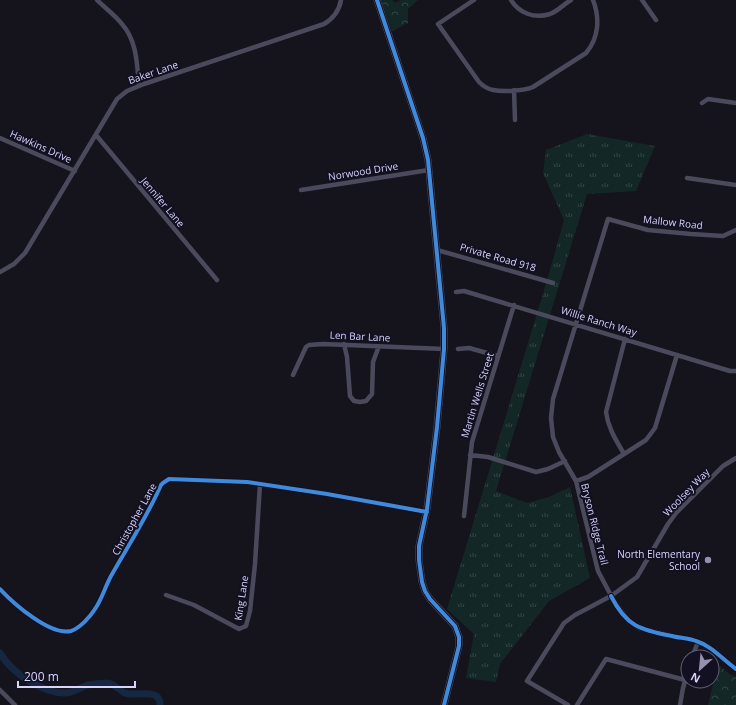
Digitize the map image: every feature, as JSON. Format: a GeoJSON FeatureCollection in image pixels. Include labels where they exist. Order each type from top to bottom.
{"type":"FeatureCollection","features":[{"type":"Feature","properties":{"kind":"street"},"geometry":{"type":"LineString","coordinates":[[97,0],[118,19],[128,32],[134,47],[139,86]]}},
{"type":"Feature","properties":{"kind":"street","name":"Baker Lane"},"geometry":{"type":"LineString","coordinates":[[0,272],[14,264],[25,253],[119,97],[127,91],[139,86],[324,24],[336,13],[341,0]]}},
{"type":"Feature","properties":{"kind":"street"},"geometry":{"type":"LineString","coordinates":[[377,0],[423,138],[428,160],[437,250],[444,328],[444,349],[438,423],[427,512],[419,553],[422,582],[430,599],[456,626],[459,640],[444,705]]}},
{"type":"Feature","properties":{"kind":"street"},"geometry":{"type":"LineString","coordinates":[[474,0],[438,24],[476,78],[483,86],[492,90],[528,89],[538,85],[586,53],[592,45],[598,23],[598,14],[593,0]]}},
{"type":"Feature","properties":{"kind":"street"},"geometry":{"type":"LineString","coordinates":[[511,0],[521,12],[540,15],[550,14],[571,0]]}},
{"type":"Feature","properties":{"kind":"street"},"geometry":{"type":"LineString","coordinates":[[642,0],[656,20]]}},
{"type":"Feature","properties":{"kind":"street"},"geometry":{"type":"LineString","coordinates":[[514,90],[514,120]]}},
{"type":"Feature","properties":{"kind":"street"},"geometry":{"type":"LineString","coordinates":[[702,103],[708,99],[736,103]]}},
{"type":"Feature","properties":{"kind":"street","name":"Jennifer Lane"},"geometry":{"type":"LineString","coordinates":[[96,135],[217,280]]}},
{"type":"Feature","properties":{"kind":"street","name":"Hawkins Drive"},"geometry":{"type":"LineString","coordinates":[[0,138],[75,171]]}},
{"type":"Feature","properties":{"kind":"street","name":"Norwood Drive"},"geometry":{"type":"LineString","coordinates":[[301,190],[429,170]]}},
{"type":"Feature","properties":{"kind":"street"},"geometry":{"type":"LineString","coordinates":[[687,178],[736,185]]}},
{"type":"Feature","properties":{"kind":"street","name":"Mallow Road"},"geometry":{"type":"LineString","coordinates":[[608,219],[648,230],[691,234],[723,236],[736,230]]}},
{"type":"Feature","properties":{"kind":"street","name":"Bryson Ridge Trail"},"geometry":{"type":"LineString","coordinates":[[608,219],[553,399],[551,418],[553,437],[559,452],[576,481],[598,571],[623,615],[639,628],[698,642],[707,646],[736,668]]}},
{"type":"Feature","properties":{"kind":"street","name":"Private Road 918"},"geometry":{"type":"LineString","coordinates":[[437,250],[553,282]]}},
{"type":"Feature","properties":{"kind":"street","name":"Willie Ranch Way"},"geometry":{"type":"LineString","coordinates":[[456,292],[464,291],[514,305],[730,371],[736,371]]}},
{"type":"Feature","properties":{"kind":"street","name":"Martin Wells Street"},"geometry":{"type":"LineString","coordinates":[[464,516],[472,442],[514,305]]}},
{"type":"Feature","properties":{"kind":"street"},"geometry":{"type":"LineString","coordinates":[[624,454],[607,422],[606,412],[625,339]]}},
{"type":"Feature","properties":{"kind":"street"},"geometry":{"type":"LineString","coordinates":[[344,344],[347,357],[350,396],[354,401],[360,402],[366,401],[372,394],[373,362],[378,346]]}},
{"type":"Feature","properties":{"kind":"street","name":"Len Bar Lane"},"geometry":{"type":"LineString","coordinates":[[293,375],[304,350],[309,345],[344,344],[444,349]]}},
{"type":"Feature","properties":{"kind":"street"},"geometry":{"type":"LineString","coordinates":[[458,348],[469,348],[498,356]]}},
{"type":"Feature","properties":{"kind":"street"},"geometry":{"type":"LineString","coordinates":[[576,481],[588,477],[646,440],[655,428],[677,355]]}},
{"type":"Feature","properties":{"kind":"street"},"geometry":{"type":"LineString","coordinates":[[470,455],[488,457],[536,472],[548,469],[565,461]]}},
{"type":"Feature","properties":{"kind":"street","name":"Woolsey Way"},"geometry":{"type":"LineString","coordinates":[[568,705],[527,681],[564,623],[575,614],[611,596],[637,577],[676,513],[723,466],[736,458]]}},
{"type":"Feature","properties":{"kind":"street","name":"Christopher Lane"},"geometry":{"type":"LineString","coordinates":[[0,589],[18,607],[33,618],[56,630],[66,632],[71,631],[81,625],[99,604],[106,586],[163,483],[171,479],[247,482],[327,494],[427,512]]}},
{"type":"Feature","properties":{"kind":"street","name":"King Lane"},"geometry":{"type":"LineString","coordinates":[[166,595],[194,605],[239,629],[246,626],[250,611],[255,564],[260,484]]}},
{"type":"Feature","properties":{"kind":"street"},"geometry":{"type":"LineString","coordinates":[[695,649],[698,642]]}},
{"type":"Feature","properties":{"kind":"street"},"geometry":{"type":"LineString","coordinates":[[577,705],[606,659],[680,679]]}},
{"type":"Feature","properties":{"kind":"street"},"geometry":{"type":"LineString","coordinates":[[680,705],[683,689]]}},
{"type":"Feature","properties":{"kind":"street"},"geometry":{"type":"LineString","coordinates":[[0,690],[15,705]]}},
{"type":"Feature","properties":{"kind":"green space"},"geometry":{"type":"Polygon","coordinates":[[[381,0],[392,0],[395,3],[401,0],[418,0],[408,9],[408,23],[392,31],[381,0]]]}},
{"type":"Feature","properties":{"kind":"green space"},"geometry":{"type":"Polygon","coordinates":[[[587,134],[655,146],[636,191],[587,194],[496,491],[527,503],[549,497],[570,487],[590,578],[549,601],[500,664],[496,682],[466,678],[474,634],[447,609],[564,220],[543,173],[546,150],[587,134]]]}},
{"type":"Feature","properties":{"kind":"green space"},"geometry":{"type":"Polygon","coordinates":[[[720,666],[729,674],[736,677],[736,705],[708,705],[712,689],[720,689],[720,666]]]}},
{"type":"Feature","properties":{"kind":"waterway"},"geometry":{"type":"LineString","coordinates":[[0,653],[12,668],[37,686],[47,690],[68,693],[88,685],[109,683],[125,693],[152,694],[159,699],[160,705]]}},
{"type":"Feature","properties":{"kind":"cycle path"},"geometry":{"type":"LineString","coordinates":[[377,0],[423,138],[428,160],[444,328],[444,349],[437,427],[427,509],[419,546],[419,560],[422,582],[425,591],[430,599],[455,626],[459,637],[459,646],[444,705]]}},
{"type":"Feature","properties":{"kind":"cycle path"},"geometry":{"type":"LineString","coordinates":[[0,589],[32,617],[53,629],[71,631],[78,627],[88,619],[93,612],[102,597],[111,576],[144,520],[161,485],[169,479],[247,482],[327,494],[427,512]]}},
{"type":"Feature","properties":{"kind":"cycle path"},"geometry":{"type":"LineString","coordinates":[[611,596],[622,614],[635,625],[643,629],[702,643],[712,649],[736,669]]}},
{"type":"Feature","properties":{"kind":"place","name":"North Elementary School"},"geometry":{"type":"Point","coordinates":[708,560]}}]}
